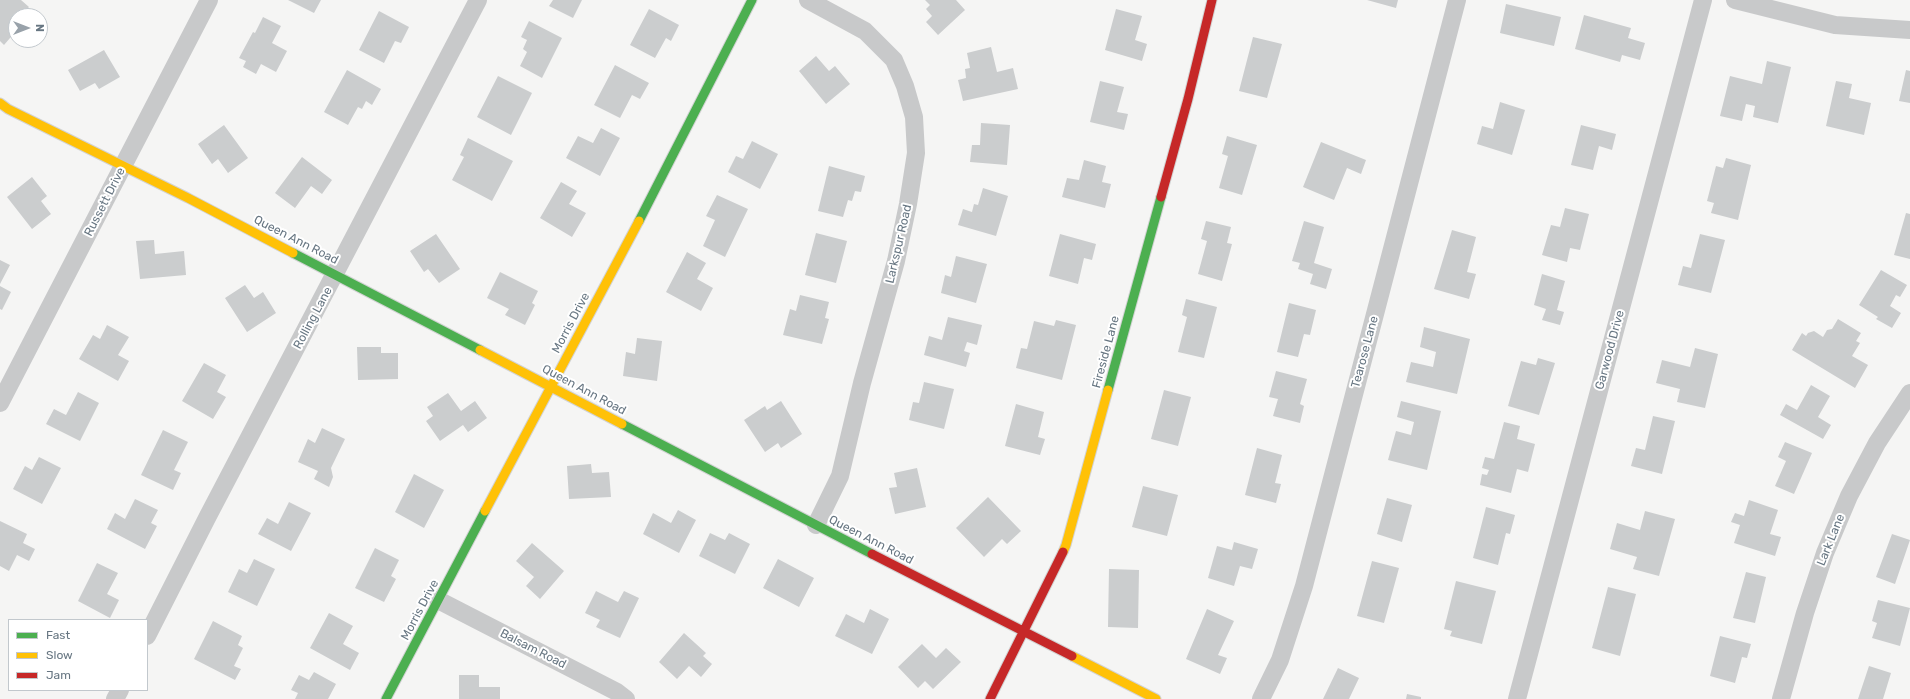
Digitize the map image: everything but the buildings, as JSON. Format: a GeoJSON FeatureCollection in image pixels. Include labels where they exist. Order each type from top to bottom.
{"type":"FeatureCollection","features":[{"type":"Feature","properties":{"kind":"street","name":"Russett Drive"},"geometry":{"type":"LineString","coordinates":[[0,403],[209,0]]}},
{"type":"Feature","properties":{"kind":"street","name":"Rolling Lane"},"geometry":{"type":"LineString","coordinates":[[148,634],[208,516],[336,274],[478,0]]}},
{"type":"Feature","properties":{"kind":"street","name":"Morris Drive"},"geometry":{"type":"LineString","coordinates":[[386,699],[673,156],[752,0]]}},
{"type":"Feature","properties":{"kind":"street","name":"Larkspur Road"},"geometry":{"type":"LineString","coordinates":[[808,0],[865,30],[894,60],[905,86],[914,117],[916,153],[908,204],[896,261],[862,382],[840,476],[816,525]]}},
{"type":"Feature","properties":{"kind":"street","name":"Fireside Lane"},"geometry":{"type":"LineString","coordinates":[[990,699],[1066,545],[1188,99],[1212,0]]}},
{"type":"Feature","properties":{"kind":"street","name":"Tearose Lane"},"geometry":{"type":"LineString","coordinates":[[1261,699],[1280,660],[1304,586],[1457,0]]}},
{"type":"Feature","properties":{"kind":"street","name":"Garwood Drive"},"geometry":{"type":"LineString","coordinates":[[1517,699],[1703,0]]}},
{"type":"Feature","properties":{"kind":"street"},"geometry":{"type":"LineString","coordinates":[[1735,0],[1835,25],[1910,30]]}},
{"type":"Feature","properties":{"kind":"street","name":"Queen Ann Road"},"geometry":{"type":"LineString","coordinates":[[0,103],[8,109],[188,198],[336,274],[816,525],[1156,699]]}},
{"type":"Feature","properties":{"kind":"street","name":"Lark Lane"},"geometry":{"type":"LineString","coordinates":[[1781,699],[1805,613],[1825,553],[1846,503],[1877,443],[1910,393]]}},
{"type":"Feature","properties":{"kind":"street","name":"Balsam Road"},"geometry":{"type":"LineString","coordinates":[[438,600],[617,692],[626,699]]}},
{"type":"Feature","properties":{"kind":"traffic: fast"},"geometry":{"type":"LineString","coordinates":[[639,221],[752,0]]}},
{"type":"Feature","properties":{"kind":"traffic: fast"},"geometry":{"type":"LineString","coordinates":[[1108,390],[1161,197]]}},
{"type":"Feature","properties":{"kind":"traffic: fast"},"geometry":{"type":"LineString","coordinates":[[293,253],[480,350]]}},
{"type":"Feature","properties":{"kind":"traffic: fast"},"geometry":{"type":"LineString","coordinates":[[622,424],[872,554]]}},
{"type":"Feature","properties":{"kind":"traffic: fast"},"geometry":{"type":"LineString","coordinates":[[386,699],[485,511]]}},
{"type":"Feature","properties":{"kind":"traffic: slow"},"geometry":{"type":"LineString","coordinates":[[0,103],[8,109],[188,198],[293,253]]}},
{"type":"Feature","properties":{"kind":"traffic: slow"},"geometry":{"type":"LineString","coordinates":[[485,511],[639,221]]}},
{"type":"Feature","properties":{"kind":"traffic: slow"},"geometry":{"type":"LineString","coordinates":[[480,350],[622,424]]}},
{"type":"Feature","properties":{"kind":"traffic: slow"},"geometry":{"type":"LineString","coordinates":[[1063,552],[1108,390]]}},
{"type":"Feature","properties":{"kind":"traffic: slow"},"geometry":{"type":"LineString","coordinates":[[1072,656],[1156,699]]}},
{"type":"Feature","properties":{"kind":"traffic: jam"},"geometry":{"type":"LineString","coordinates":[[1161,197],[1188,99],[1212,0]]}},
{"type":"Feature","properties":{"kind":"traffic: jam"},"geometry":{"type":"LineString","coordinates":[[990,699],[1063,552]]}},
{"type":"Feature","properties":{"kind":"traffic: jam"},"geometry":{"type":"LineString","coordinates":[[872,554],[1072,656]]}}]}
